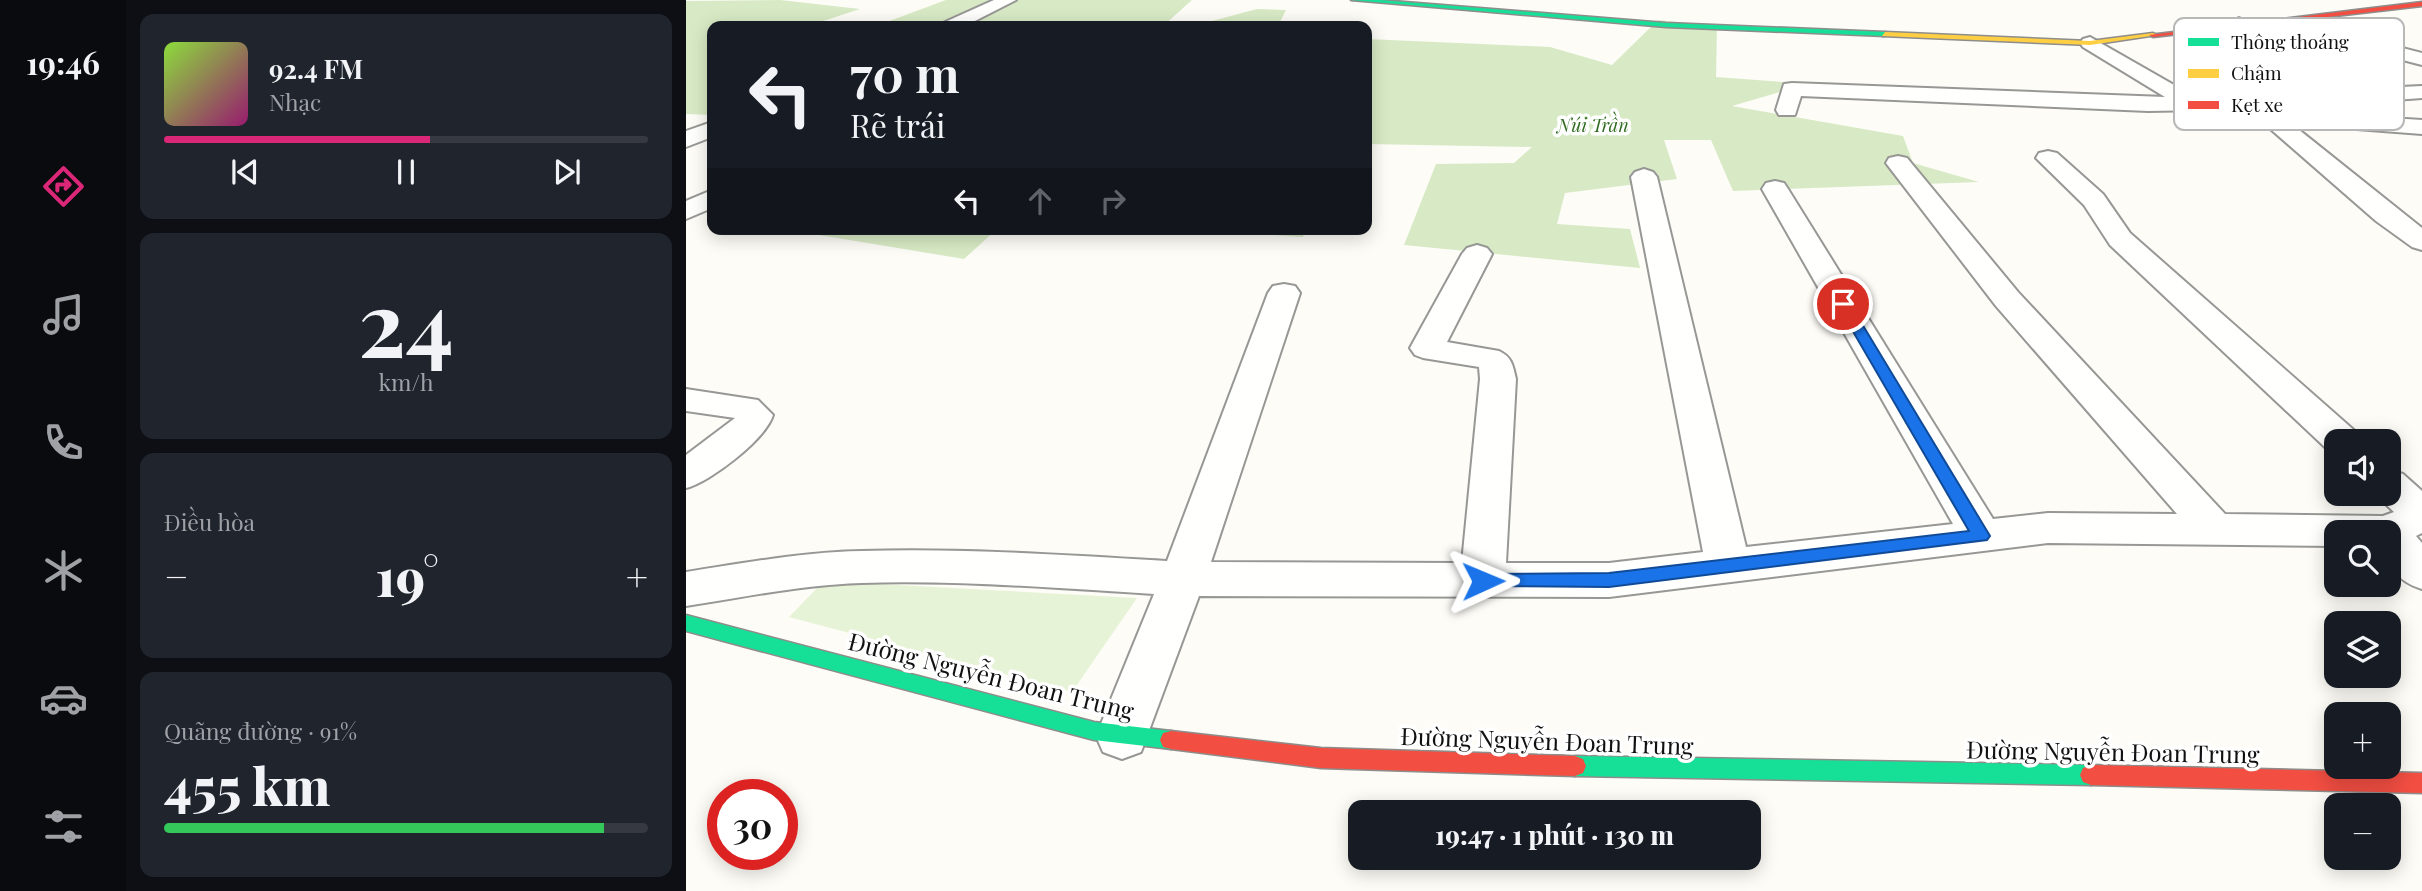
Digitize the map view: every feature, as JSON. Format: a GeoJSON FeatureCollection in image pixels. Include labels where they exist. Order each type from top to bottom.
{"type":"FeatureCollection","features":[{"type":"Feature","properties":{"kind":"street"},"geometry":{"type":"LineString","coordinates":[[962,21],[1008,0]]}},
{"type":"Feature","properties":{"kind":"street"},"geometry":{"type":"LineString","coordinates":[[1354,0],[1666,26],[2090,43],[2174,32]]}},
{"type":"Feature","properties":{"kind":"street"},"geometry":{"type":"LineString","coordinates":[[2287,18],[2422,4]]}},
{"type":"Feature","properties":{"kind":"street"},"geometry":{"type":"LineString","coordinates":[[2090,43],[2174,93]]}},
{"type":"Feature","properties":{"kind":"street"},"geometry":{"type":"LineString","coordinates":[[2404,54],[2422,58]]}},
{"type":"Feature","properties":{"kind":"street"},"geometry":{"type":"LineString","coordinates":[[1787,110],[1792,89],[2174,103]]}},
{"type":"Feature","properties":{"kind":"street"},"geometry":{"type":"LineString","coordinates":[[2404,94],[2422,92]]}},
{"type":"Feature","properties":{"kind":"street"},"geometry":{"type":"LineString","coordinates":[[2404,126],[2422,127]]}},
{"type":"Feature","properties":{"kind":"street"},"geometry":{"type":"LineString","coordinates":[[2286,130],[2386,215],[2422,241]]}},
{"type":"Feature","properties":{"kind":"street"},"geometry":{"type":"LineString","coordinates":[[686,140],[707,131]]}},
{"type":"Feature","properties":{"kind":"street"},"geometry":{"type":"LineString","coordinates":[[2048,158],[2094,200],[2120,239],[2329,429]]}},
{"type":"Feature","properties":{"kind":"street"},"geometry":{"type":"LineString","coordinates":[[1898,163],[2007,299],[2214,530]]}},
{"type":"Feature","properties":{"kind":"street"},"geometry":{"type":"LineString","coordinates":[[1644,177],[1728,566]]}},
{"type":"Feature","properties":{"kind":"street"},"geometry":{"type":"LineString","coordinates":[[1775,189],[1981,536]]}},
{"type":"Feature","properties":{"kind":"street"},"geometry":{"type":"LineString","coordinates":[[686,211],[707,200]]}},
{"type":"Feature","properties":{"kind":"street"},"geometry":{"type":"LineString","coordinates":[[1477,254],[1427,348],[1436,352],[1486,356],[1495,362],[1498,379],[1483,581]]}},
{"type":"Feature","properties":{"kind":"street"},"geometry":{"type":"LineString","coordinates":[[1122,736],[1183,579],[1284,293]]}},
{"type":"Feature","properties":{"kind":"street"},"geometry":{"type":"LineString","coordinates":[[686,400],[745,408],[754,415],[751,425],[686,475]]}},
{"type":"Feature","properties":{"kind":"street"},"geometry":{"type":"LineString","coordinates":[[2401,495],[2422,515],[2401,525]]}},
{"type":"Feature","properties":{"kind":"street"},"geometry":{"type":"LineString","coordinates":[[686,589],[805,571],[861,567],[1034,570],[1183,579],[1609,580],[2048,528],[2324,531]]}},
{"type":"Feature","properties":{"kind":"street"},"geometry":{"type":"LineString","coordinates":[[2401,548],[2422,572]]}},
{"type":"Feature","properties":{"kind":"street","name":"Đường Nguyễn Đoan Trung"},"geometry":{"type":"LineString","coordinates":[[686,623],[1054,721],[1122,736],[1335,758],[1622,767],[2422,783]]}},
{"type":"Feature","properties":{"kind":"green space"},"geometry":{"type":"Polygon","coordinates":[[[780,0],[860,9],[823,21],[707,21],[707,115],[686,114],[686,1],[780,0]]]}},
{"type":"Feature","properties":{"kind":"green space"},"geometry":{"type":"Polygon","coordinates":[[[946,0],[1192,0],[1169,21],[889,21],[946,0]]]}},
{"type":"Feature","properties":{"kind":"green space"},"geometry":{"type":"Polygon","coordinates":[[[1257,9],[1286,10],[1280,21],[1212,21],[1257,9]]]}},
{"type":"Feature","properties":{"kind":"green space","name":"Núi Trần"},"geometry":{"type":"Polygon","coordinates":[[[1658,20],[1717,26],[1716,77],[1808,84],[1732,106],[1903,136],[1913,163],[1979,182],[1733,191],[1711,140],[1664,140],[1677,179],[1565,193],[1557,224],[1630,229],[1640,268],[1404,245],[1436,164],[1514,163],[1532,147],[1372,144],[1372,39],[1550,47],[1612,65],[1658,20]]]}},
{"type":"Feature","properties":{"kind":"green space"},"geometry":{"type":"Polygon","coordinates":[[[819,235],[990,235],[964,259],[819,235]]]}},
{"type":"Feature","properties":{"kind":"green space"},"geometry":{"type":"Polygon","coordinates":[[[1272,235],[1304,235],[1303,237],[1272,235]]]}},
{"type":"Feature","properties":{"kind":"green space"},"geometry":{"type":"Polygon","coordinates":[[[824,581],[1137,598],[1072,692],[789,617],[824,581]]]}},
{"type":"Feature","properties":{"kind":"traffic: fast"},"geometry":{"type":"LineString","coordinates":[[1354,0],[1666,25],[1885,34]]}},
{"type":"Feature","properties":{"kind":"traffic: fast"},"geometry":{"type":"LineString","coordinates":[[686,623],[1094,731],[1171,740]]}},
{"type":"Feature","properties":{"kind":"traffic: fast"},"geometry":{"type":"LineString","coordinates":[[1575,766],[2091,775]]}},
{"type":"Feature","properties":{"kind":"traffic: slow"},"geometry":{"type":"LineString","coordinates":[[1885,34],[2090,43],[2153,35]]}},
{"type":"Feature","properties":{"kind":"traffic: jam"},"geometry":{"type":"LineString","coordinates":[[2301,18],[2422,4]]}},
{"type":"Feature","properties":{"kind":"traffic: jam"},"geometry":{"type":"LineString","coordinates":[[2153,35],[2174,33]]}},
{"type":"Feature","properties":{"kind":"traffic: jam"},"geometry":{"type":"LineString","coordinates":[[1171,740],[1321,758],[1575,766]]}},
{"type":"Feature","properties":{"kind":"traffic: jam"},"geometry":{"type":"LineString","coordinates":[[2091,775],[2422,783]]}},
{"type":"Feature","properties":{"kind":"route"},"geometry":{"type":"LineString","coordinates":[[1483,581],[1609,580],[1981,536],[1843,304]]}}]}
